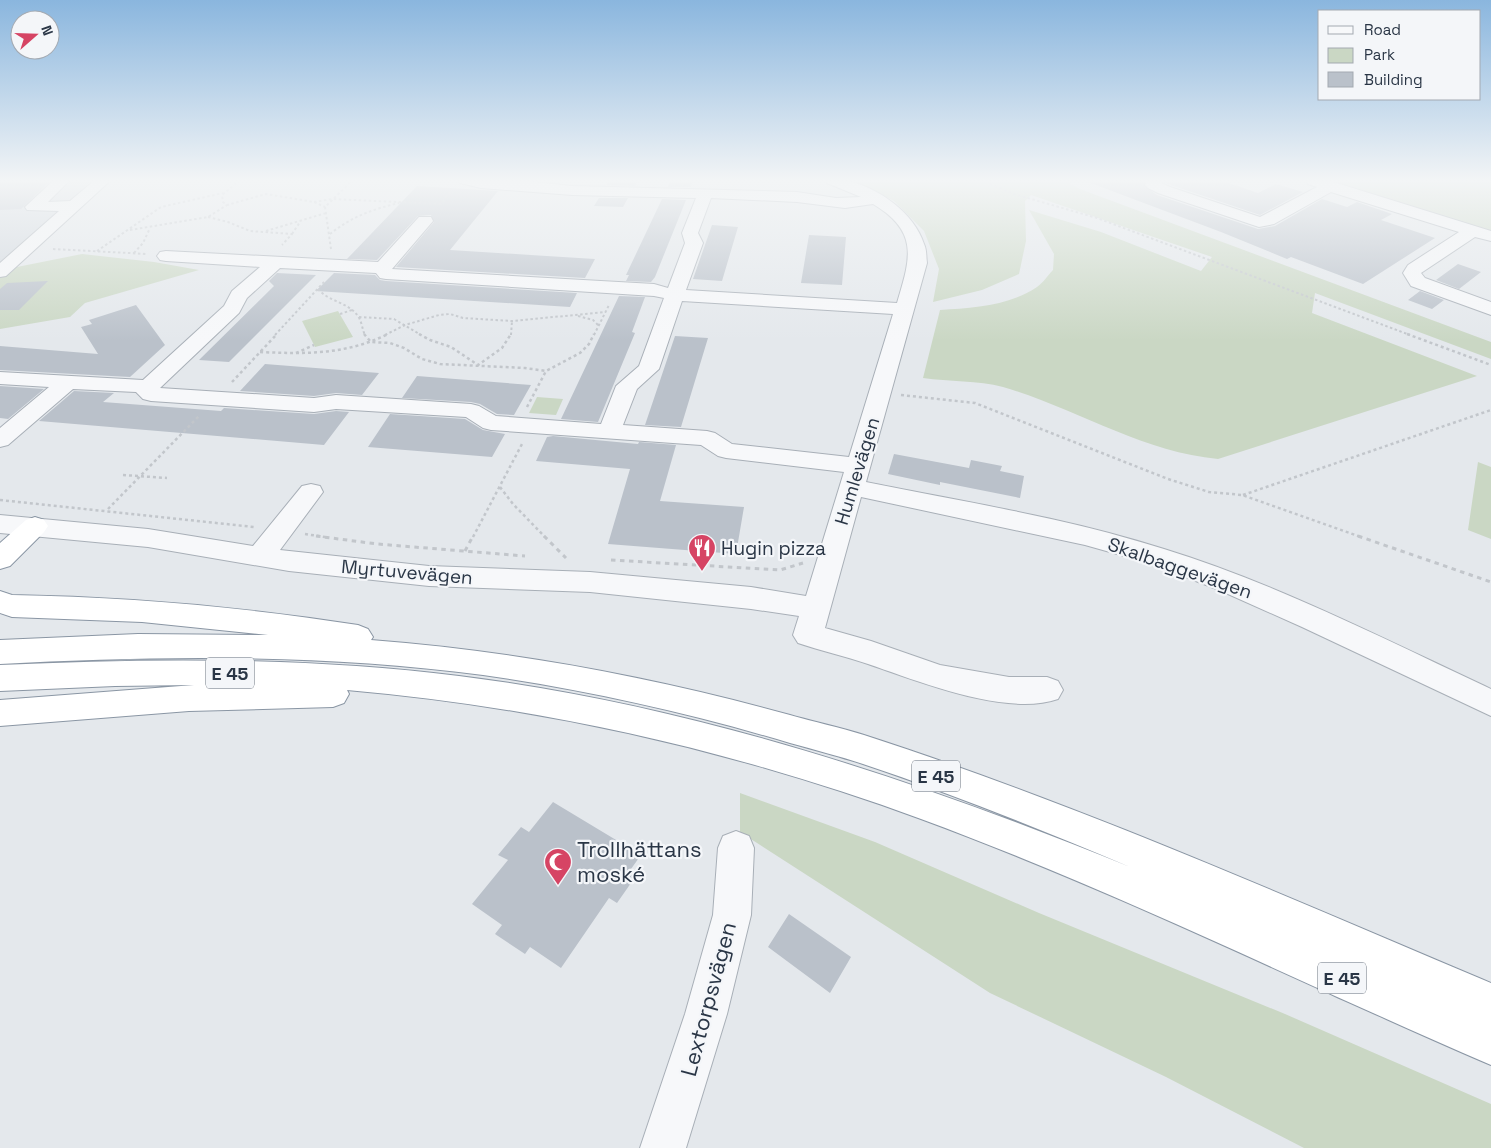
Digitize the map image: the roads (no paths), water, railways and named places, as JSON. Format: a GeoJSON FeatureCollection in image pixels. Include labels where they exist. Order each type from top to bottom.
{"type":"FeatureCollection","features":[{"type":"Feature","properties":{"kind":"highway"},"geometry":{"type":"LineString","coordinates":[[0,559],[35,526]]}},
{"type":"Feature","properties":{"kind":"highway"},"geometry":{"type":"LineString","coordinates":[[0,602],[12,606],[132,609],[303,627],[378,640],[460,675]]}},
{"type":"Feature","properties":{"kind":"highway","name":"E 45"},"geometry":{"type":"LineString","coordinates":[[0,652],[85,647],[246,646],[354,652],[460,675],[621,718],[699,736],[864,784],[1015,838],[1185,908],[1491,1044]]}},
{"type":"Feature","properties":{"kind":"highway","name":"E 45"},"geometry":{"type":"LineString","coordinates":[[0,678],[166,672],[251,673],[346,678],[551,674],[656,695],[739,715],[860,749],[1022,806],[1196,876],[1491,1003]]}},
{"type":"Feature","properties":{"kind":"highway"},"geometry":{"type":"LineString","coordinates":[[0,713],[460,675]]}},
{"type":"Feature","properties":{"kind":"street"},"geometry":{"type":"LineString","coordinates":[[0,272],[44,234]]}},
{"type":"Feature","properties":{"kind":"street"},"geometry":{"type":"LineString","coordinates":[[383,268],[414,234]]}},
{"type":"Feature","properties":{"kind":"street"},"geometry":{"type":"LineString","coordinates":[[609,432],[627,386],[648,369],[694,243],[690,234]]}},
{"type":"Feature","properties":{"kind":"street","name":"Humlevägen"},"geometry":{"type":"LineString","coordinates":[[911,234],[916,244],[918,263],[808,635],[871,653],[940,677],[1009,690],[1048,690]]}},
{"type":"Feature","properties":{"kind":"street"},"geometry":{"type":"LineString","coordinates":[[1468,234],[1414,269],[1412,274],[1418,282],[1491,309]]}},
{"type":"Feature","properties":{"kind":"street"},"geometry":{"type":"LineString","coordinates":[[166,256],[383,268]]}},
{"type":"Feature","properties":{"kind":"street"},"geometry":{"type":"LineString","coordinates":[[146,389],[232,309],[239,295],[271,261]]}},
{"type":"Feature","properties":{"kind":"street"},"geometry":{"type":"LineString","coordinates":[[383,268],[386,274],[654,290],[675,296],[905,309]]}},
{"type":"Feature","properties":{"kind":"street","name":"Skalbaggevägen"},"geometry":{"type":"LineString","coordinates":[[0,378],[142,386],[152,394],[314,405],[336,402],[471,411],[491,423],[707,438],[726,451],[855,476],[1157,556],[1220,579],[1312,619],[1491,703]]}},
{"type":"Feature","properties":{"kind":"street"},"geometry":{"type":"LineString","coordinates":[[0,440],[67,383]]}},
{"type":"Feature","properties":{"kind":"street"},"geometry":{"type":"LineString","coordinates":[[260,556],[311,492]]}},
{"type":"Feature","properties":{"kind":"street","name":"Myrtuvevägen"},"geometry":{"type":"LineString","coordinates":[[0,524],[148,538],[260,556],[429,576],[590,582],[751,598],[815,608]]}},
{"type":"Feature","properties":{"kind":"street","name":"Lextorpsvägen"},"geometry":{"type":"LineString","coordinates":[[663,1148],[706,1014],[732,916],[736,848]]}},
{"type":"Feature","properties":{"kind":"place","name":"Hugin pizza"},"geometry":{"type":"Point","coordinates":[702,572]}},
{"type":"Feature","properties":{"kind":"place","name":"Trollhättans moské"},"geometry":{"type":"Point","coordinates":[558,886]}}]}
